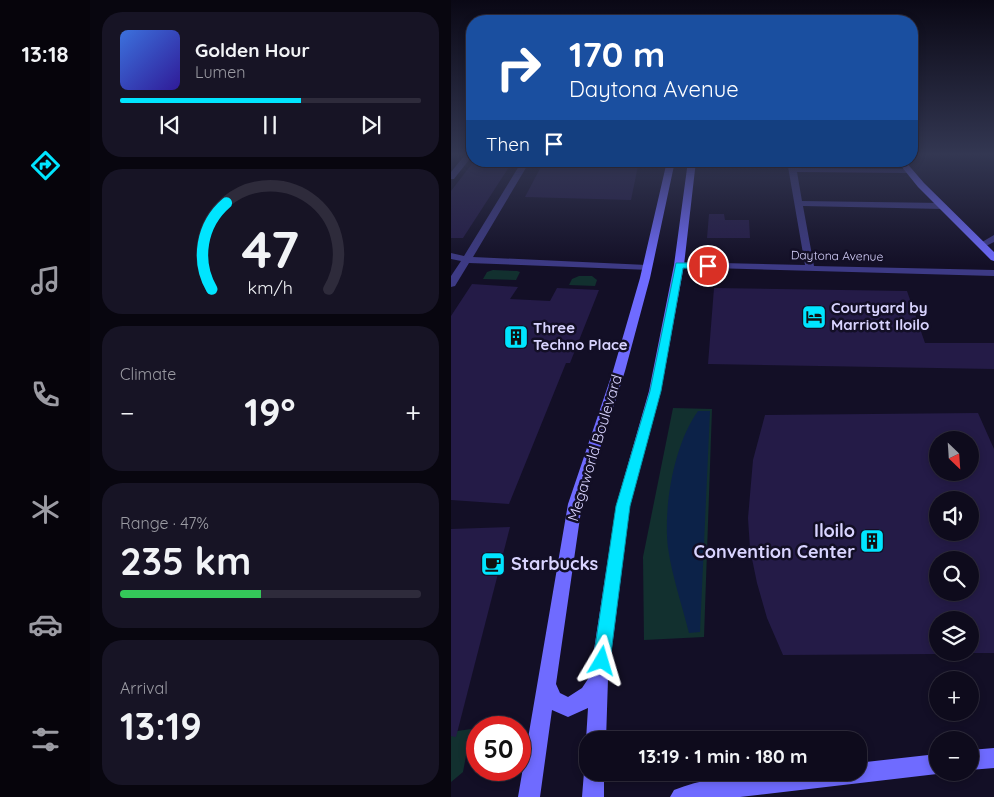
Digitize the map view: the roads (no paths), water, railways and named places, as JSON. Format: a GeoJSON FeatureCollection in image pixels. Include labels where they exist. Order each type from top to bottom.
{"type":"FeatureCollection","features":[{"type":"Feature","properties":{"kind":"main road","name":"Megaworld Boulevard"},"geometry":{"type":"LineString","coordinates":[[529,797],[575,504],[619,371],[647,268],[664,192]]}},
{"type":"Feature","properties":{"kind":"main road"},"geometry":{"type":"LineString","coordinates":[[596,731],[599,679],[623,506],[655,391],[679,265],[688,192]]}},
{"type":"Feature","properties":{"kind":"main road"},"geometry":{"type":"LineString","coordinates":[[929,192],[994,258]]}},
{"type":"Feature","properties":{"kind":"main road"},"geometry":{"type":"LineString","coordinates":[[546,682],[549,696],[556,703],[568,707],[582,702],[591,694],[599,679]]}},
{"type":"Feature","properties":{"kind":"main road"},"geometry":{"type":"LineString","coordinates":[[979,759],[994,758]]}},
{"type":"Feature","properties":{"kind":"main road"},"geometry":{"type":"LineString","coordinates":[[681,797],[719,789],[929,765]]}},
{"type":"Feature","properties":{"kind":"main road"},"geometry":{"type":"LineString","coordinates":[[593,797],[594,781]]}},
{"type":"Feature","properties":{"kind":"street"},"geometry":{"type":"LineString","coordinates":[[451,284],[468,260],[508,192]]}},
{"type":"Feature","properties":{"kind":"street"},"geometry":{"type":"LineString","coordinates":[[797,192],[810,268]]}},
{"type":"Feature","properties":{"kind":"street"},"geometry":{"type":"LineString","coordinates":[[799,203],[943,206]]}},
{"type":"Feature","properties":{"kind":"street"},"geometry":{"type":"LineString","coordinates":[[982,245],[994,238]]}},
{"type":"Feature","properties":{"kind":"street"},"geometry":{"type":"LineString","coordinates":[[451,256],[468,260],[647,268]]}},
{"type":"Feature","properties":{"kind":"street","name":"Daytona Avenue"},"geometry":{"type":"LineString","coordinates":[[679,265],[994,273]]}},
{"type":"Feature","properties":{"kind":"water"},"geometry":{"type":"Polygon","coordinates":[[[698,411],[710,411],[700,632],[689,633],[670,559],[667,514],[672,477],[682,441],[698,411]]]}},
{"type":"Feature","properties":{"kind":"place","name":"Courtyard by Marriott Iloilo"},"geometry":{"type":"Point","coordinates":[814,317]}},
{"type":"Feature","properties":{"kind":"place","name":"Three Techno Place"},"geometry":{"type":"Point","coordinates":[516,337]}},
{"type":"Feature","properties":{"kind":"place","name":"Iloilo Convention Center"},"geometry":{"type":"Point","coordinates":[872,541]}},
{"type":"Feature","properties":{"kind":"place","name":"Starbucks"},"geometry":{"type":"Point","coordinates":[493,564]}}]}
